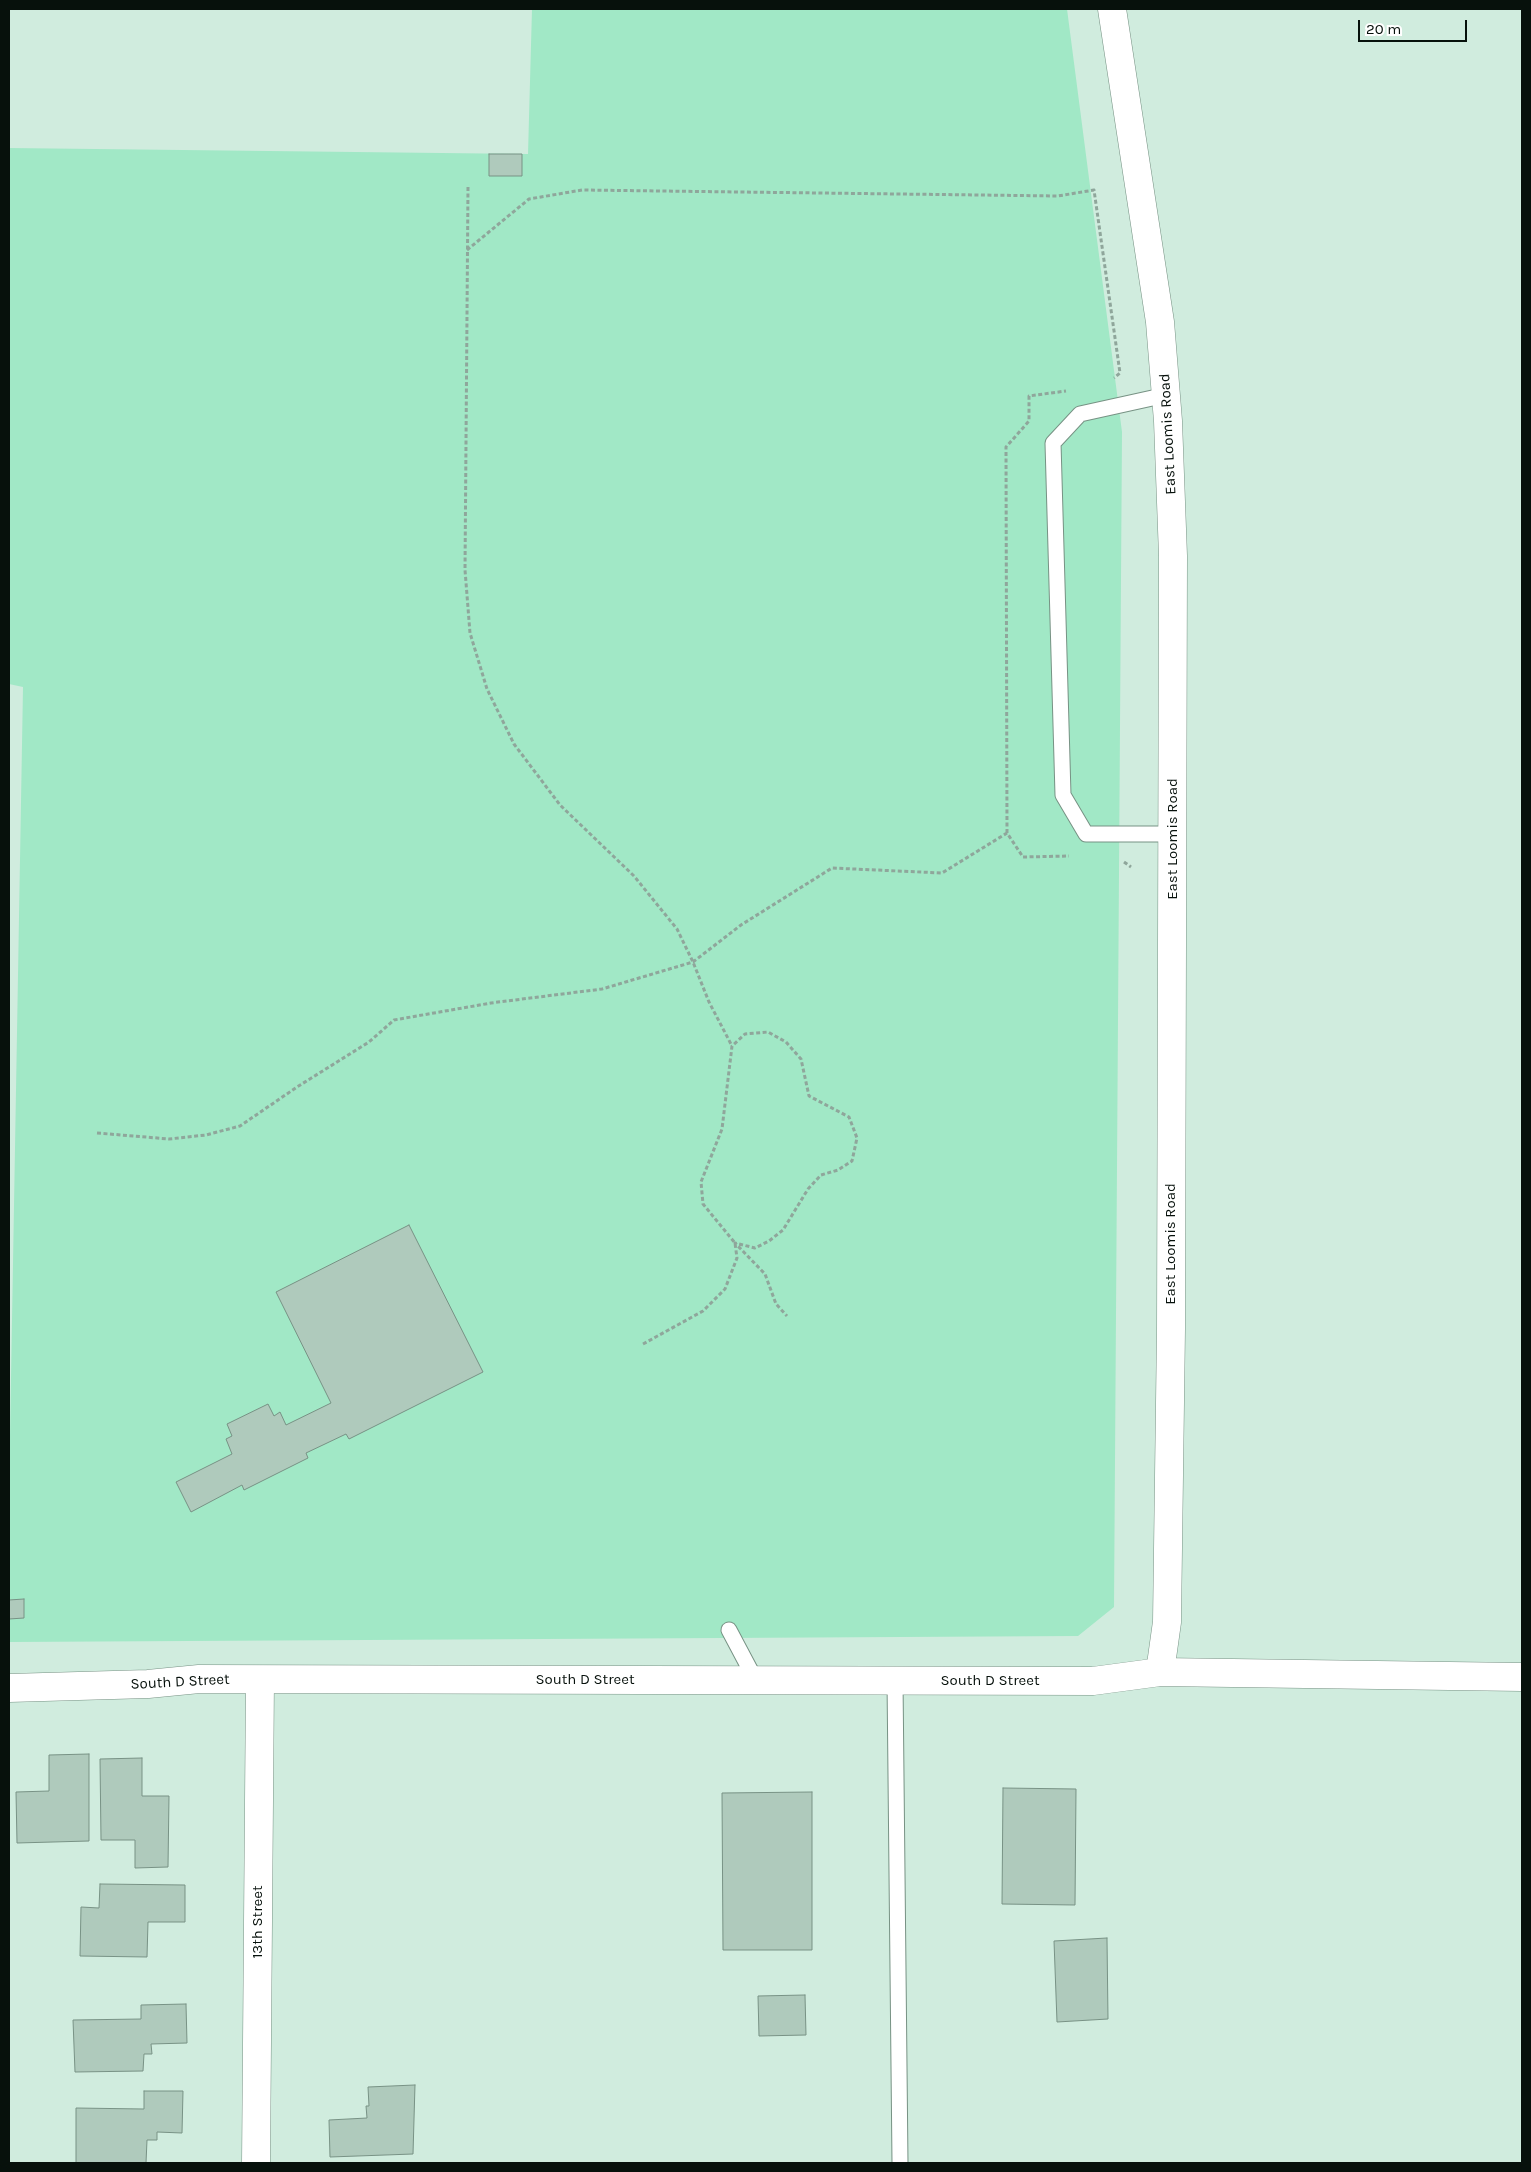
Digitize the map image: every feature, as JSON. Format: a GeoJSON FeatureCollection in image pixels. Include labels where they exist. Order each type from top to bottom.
{"type":"FeatureCollection","features":[{"type":"Feature","properties":{"kind":"street","name":"East Loomis Road"},"geometry":{"type":"LineString","coordinates":[[1112,9],[1160,322],[1166,396],[1174,556],[1167,1622],[1160,1672]]}},
{"type":"Feature","properties":{"kind":"street","name":"South D Street"},"geometry":{"type":"LineString","coordinates":[[9,1688],[148,1684],[199,1679],[1093,1681],[1160,1672],[1522,1677]]}},
{"type":"Feature","properties":{"kind":"street","name":"13th Street"},"geometry":{"type":"LineString","coordinates":[[256,2163],[260,1680]]}},
{"type":"Feature","properties":{"kind":"lane"},"geometry":{"type":"LineString","coordinates":[[1166,396],[1080,414],[1053,443],[1063,796],[1086,834],[1172,834]]}},
{"type":"Feature","properties":{"kind":"lane"},"geometry":{"type":"LineString","coordinates":[[729,1630],[755,1680]]}},
{"type":"Feature","properties":{"kind":"lane"},"geometry":{"type":"LineString","coordinates":[[895,1680],[900,2163]]}},
{"type":"Feature","properties":{"kind":"path"},"geometry":{"type":"LineString","coordinates":[[468,187],[465,570],[470,633],[487,689],[514,744],[560,805],[634,876],[677,929],[709,1002],[732,1046],[722,1130],[701,1182],[704,1204],[735,1243],[765,1274],[776,1304],[787,1316]]}},
{"type":"Feature","properties":{"kind":"path"},"geometry":{"type":"LineString","coordinates":[[467,250],[529,199],[582,190],[1058,196],[1094,190],[1120,373],[1113,379]]}},
{"type":"Feature","properties":{"kind":"path"},"geometry":{"type":"LineString","coordinates":[[1067,391],[1029,396],[1029,421],[1006,447],[1007,834],[1023,857],[1078,856]]}},
{"type":"Feature","properties":{"kind":"path"},"geometry":{"type":"LineString","coordinates":[[97,1134],[169,1139],[206,1135],[240,1126],[296,1087],[369,1042],[394,1020],[491,1003],[602,989],[693,962],[741,925],[832,868],[942,873],[1007,834]]}},
{"type":"Feature","properties":{"kind":"path"},"geometry":{"type":"LineString","coordinates":[[1120,859],[1131,867]]}},
{"type":"Feature","properties":{"kind":"path"},"geometry":{"type":"LineString","coordinates":[[732,1046],[746,1034],[768,1032],[786,1042],[801,1059],[809,1096],[849,1117],[857,1138],[852,1161],[838,1170],[821,1175],[808,1189],[783,1230],[769,1241],[755,1248],[735,1243]]}},
{"type":"Feature","properties":{"kind":"path"},"geometry":{"type":"LineString","coordinates":[[643,1344],[703,1311],[725,1289],[737,1258],[735,1243]]}},
{"type":"Feature","properties":{"kind":"green space"},"geometry":{"type":"Polygon","coordinates":[[[532,9],[1067,9],[1122,432],[1114,1607],[1078,1636],[9,1642],[9,1493],[23,687],[9,684],[9,148],[528,154],[532,9]]]}},
{"type":"Feature","properties":{"kind":"building"},"geometry":{"type":"Polygon","coordinates":[[[489,154],[522,154],[522,176],[489,176],[489,154]]]}},
{"type":"Feature","properties":{"kind":"building"},"geometry":{"type":"Polygon","coordinates":[[[409,1225],[483,1372],[349,1439],[346,1434],[306,1453],[308,1458],[244,1490],[242,1485],[191,1512],[176,1482],[232,1454],[226,1439],[232,1436],[227,1424],[268,1404],[274,1416],[280,1412],[286,1425],[331,1403],[276,1292],[409,1225]]]}},
{"type":"Feature","properties":{"kind":"building"},"geometry":{"type":"Polygon","coordinates":[[[24,1599],[24,1618],[9,1619],[9,1600],[24,1599]]]}},
{"type":"Feature","properties":{"kind":"building"},"geometry":{"type":"Polygon","coordinates":[[[89,1754],[89,1841],[17,1843],[16,1792],[49,1791],[49,1755],[89,1754]]]}},
{"type":"Feature","properties":{"kind":"building"},"geometry":{"type":"Polygon","coordinates":[[[142,1758],[142,1796],[169,1796],[168,1867],[135,1868],[135,1840],[101,1840],[100,1759],[142,1758]]]}},
{"type":"Feature","properties":{"kind":"building"},"geometry":{"type":"Polygon","coordinates":[[[1003,1788],[1076,1789],[1075,1905],[1002,1904],[1003,1788]]]}},
{"type":"Feature","properties":{"kind":"building"},"geometry":{"type":"Polygon","coordinates":[[[812,1792],[812,1950],[723,1950],[722,1793],[812,1792]]]}},
{"type":"Feature","properties":{"kind":"building"},"geometry":{"type":"Polygon","coordinates":[[[100,1884],[185,1885],[185,1922],[148,1922],[147,1957],[80,1956],[81,1907],[99,1908],[100,1884]]]}},
{"type":"Feature","properties":{"kind":"building"},"geometry":{"type":"Polygon","coordinates":[[[1107,1938],[1108,2019],[1057,2022],[1054,1941],[1107,1938]]]}},
{"type":"Feature","properties":{"kind":"building"},"geometry":{"type":"Polygon","coordinates":[[[805,1995],[806,2035],[759,2036],[758,1996],[805,1995]]]}},
{"type":"Feature","properties":{"kind":"building"},"geometry":{"type":"Polygon","coordinates":[[[186,2004],[187,2043],[151,2044],[152,2054],[144,2054],[143,2071],[75,2072],[73,2020],[141,2019],[141,2005],[186,2004]]]}},
{"type":"Feature","properties":{"kind":"building"},"geometry":{"type":"Polygon","coordinates":[[[415,2085],[413,2154],[330,2157],[329,2120],[367,2118],[366,2106],[369,2106],[368,2087],[415,2085]]]}},
{"type":"Feature","properties":{"kind":"building"},"geometry":{"type":"Polygon","coordinates":[[[144,2091],[183,2091],[182,2133],[157,2132],[157,2140],[147,2140],[146,2163],[76,2163],[76,2108],[144,2109],[144,2091]]]}}]}
